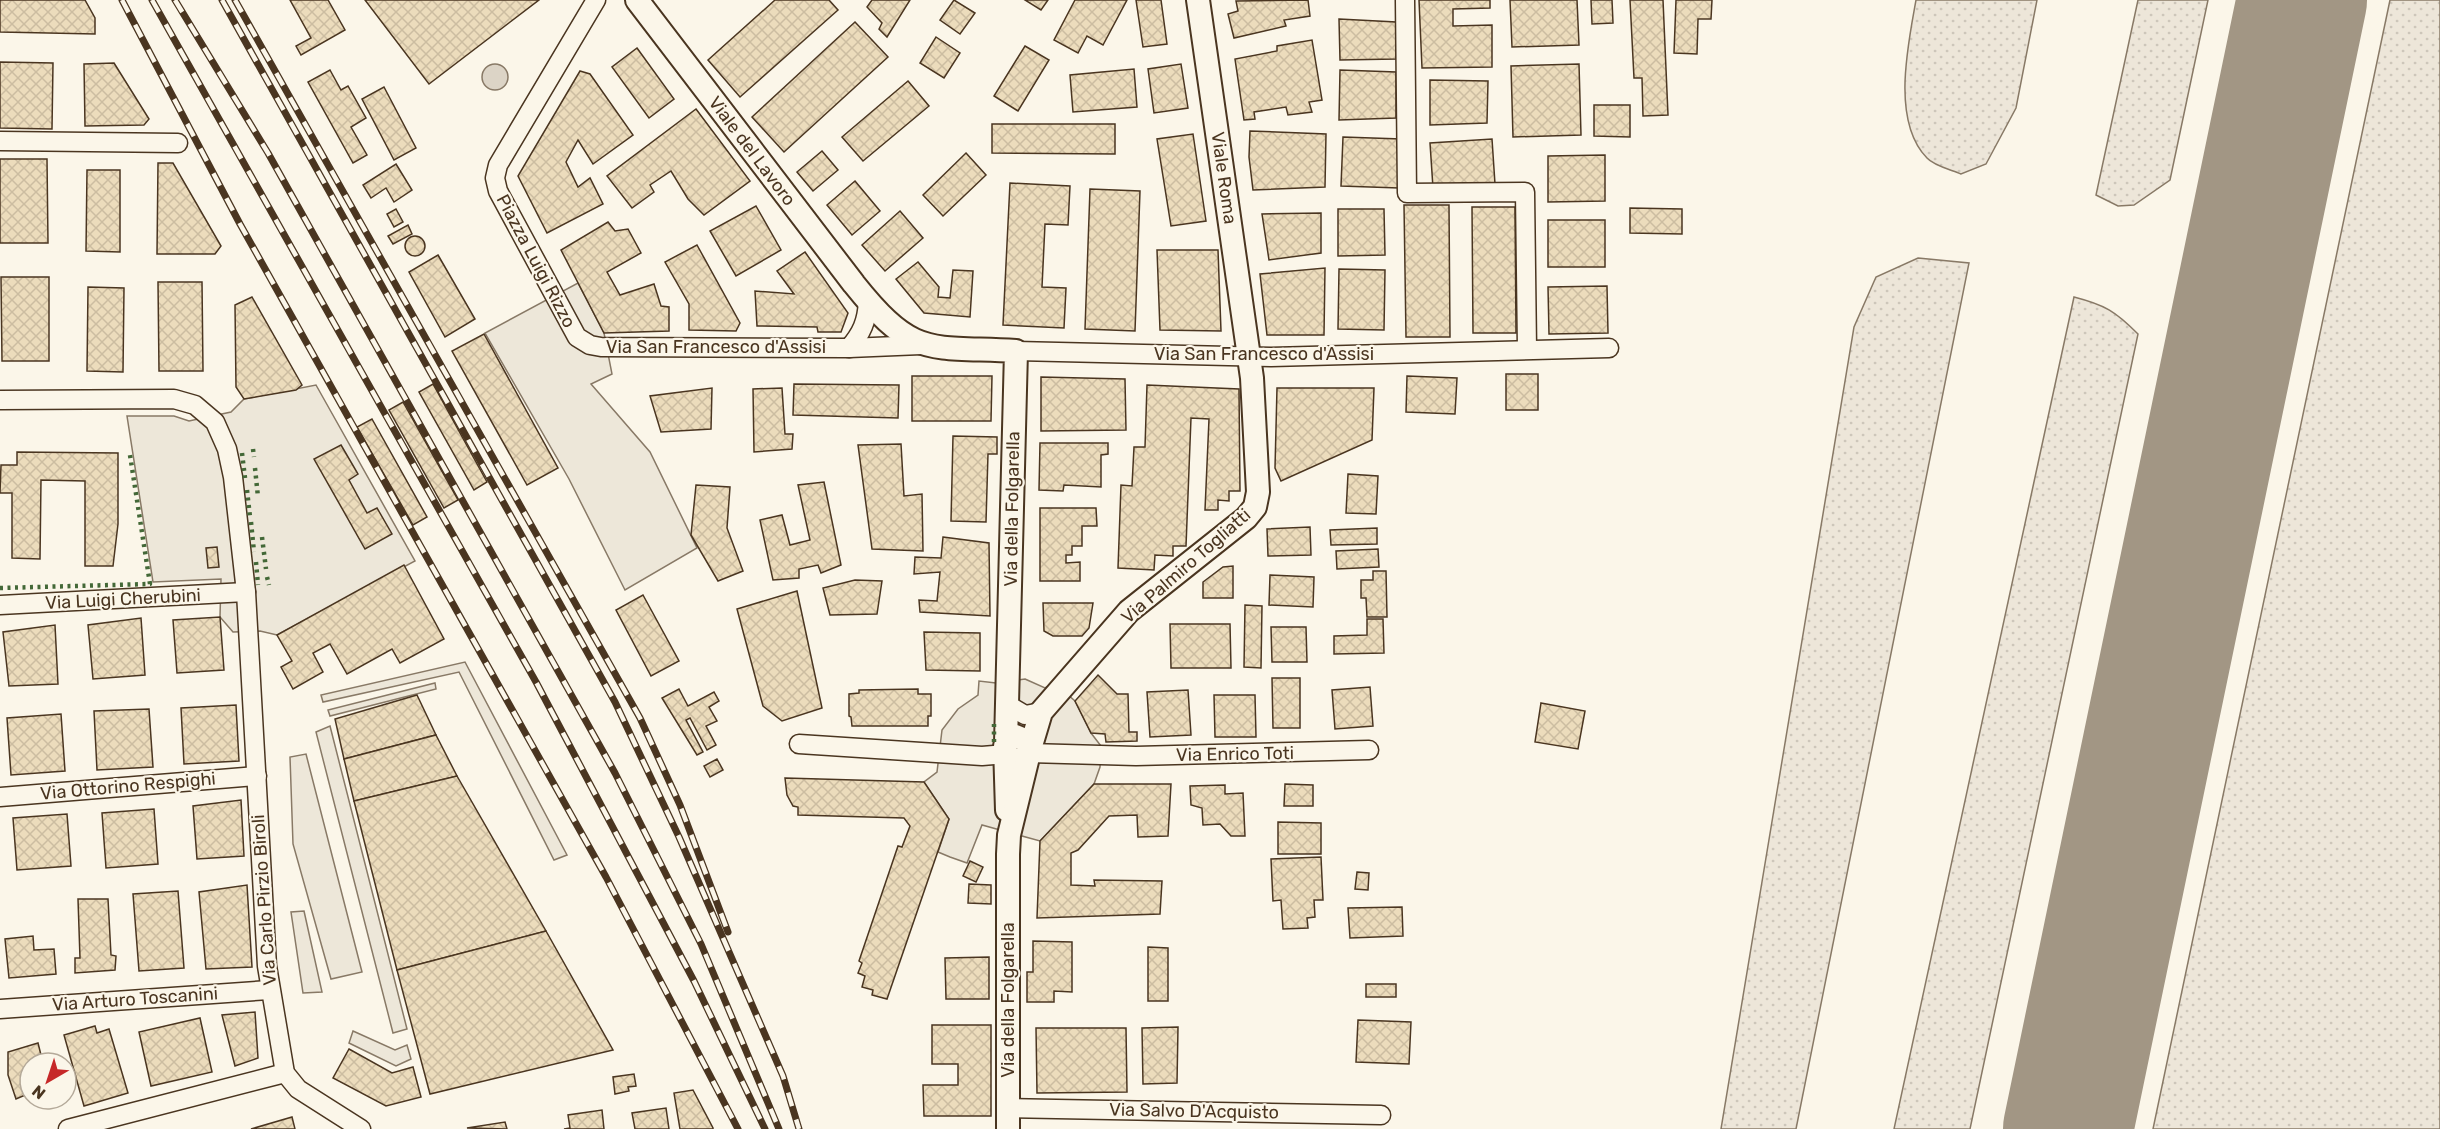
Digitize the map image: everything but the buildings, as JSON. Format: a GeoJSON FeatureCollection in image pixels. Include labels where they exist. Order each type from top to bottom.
{"type":"FeatureCollection","features":[{"type":"Feature","properties":{"kind":"street","name":"Piazza Luigi Rizzo"},"geometry":{"type":"LineString","coordinates":[[584,342],[572,330],[498,191],[495,178],[498,165],[596,0]]}},
{"type":"Feature","properties":{"kind":"street","name":"Viale del Lavoro"},"geometry":{"type":"LineString","coordinates":[[637,0],[868,301]]}},
{"type":"Feature","properties":{"kind":"street","name":"Viale Roma"},"geometry":{"type":"LineString","coordinates":[[1198,0],[1249,356]]}},
{"type":"Feature","properties":{"kind":"street"},"geometry":{"type":"LineString","coordinates":[[1405,0],[1407,193],[1525,192],[1527,349]]}},
{"type":"Feature","properties":{"kind":"street"},"geometry":{"type":"LineString","coordinates":[[0,141],[178,143]]}},
{"type":"Feature","properties":{"kind":"street","name":"Via San Francesco d'Assisi"},"geometry":{"type":"LineString","coordinates":[[868,301],[904,336],[921,345],[938,349],[1249,356],[1609,348]]}},
{"type":"Feature","properties":{"kind":"street","name":"Via San Francesco d'Assisi"},"geometry":{"type":"LineString","coordinates":[[849,348],[860,336],[867,319],[868,301]]}},
{"type":"Feature","properties":{"kind":"street","name":"Via San Francesco d'Assisi"},"geometry":{"type":"LineString","coordinates":[[584,342],[601,347],[849,348],[921,345]]}},
{"type":"Feature","properties":{"kind":"street","name":"Via della Folgarella"},"geometry":{"type":"LineString","coordinates":[[1008,1119],[1009,835],[1006,748],[1016,351]]}},
{"type":"Feature","properties":{"kind":"street","name":"Via Palmiro Togliatti"},"geometry":{"type":"LineString","coordinates":[[1041,712],[1129,611],[1246,518],[1255,507],[1258,492],[1249,356]]}},
{"type":"Feature","properties":{"kind":"street","name":"Via Carlo Pirzio Biroli"},"geometry":{"type":"LineString","coordinates":[[4,397],[186,401],[204,411],[223,438],[233,477],[246,592],[269,990],[285,1073]]}},
{"type":"Feature","properties":{"kind":"street","name":"Via Luigi Cherubini"},"geometry":{"type":"LineString","coordinates":[[0,605],[246,592]]}},
{"type":"Feature","properties":{"kind":"street"},"geometry":{"type":"LineString","coordinates":[[1008,705],[1025,715],[1041,712],[1009,835]]}},
{"type":"Feature","properties":{"kind":"street"},"geometry":{"type":"LineString","coordinates":[[799,744],[982,756],[1006,748],[1015,761],[1023,760],[1029,751]]}},
{"type":"Feature","properties":{"kind":"street","name":"Via Enrico Toti"},"geometry":{"type":"LineString","coordinates":[[1029,751],[1101,756],[1369,750]]}},
{"type":"Feature","properties":{"kind":"street","name":"Via Ottorino Respighi"},"geometry":{"type":"LineString","coordinates":[[0,797],[257,776]]}},
{"type":"Feature","properties":{"kind":"street","name":"Via Arturo Toscanini"},"geometry":{"type":"LineString","coordinates":[[0,1009],[269,990]]}},
{"type":"Feature","properties":{"kind":"street"},"geometry":{"type":"LineString","coordinates":[[68,1129],[285,1073],[298,1089],[361,1129]]}},
{"type":"Feature","properties":{"kind":"street","name":"Via Salvo D'Acquisto"},"geometry":{"type":"LineString","coordinates":[[1008,1119],[1264,1121],[1381,1115]]}},
{"type":"Feature","properties":{"kind":"shaded area"},"geometry":{"type":"Polygon","coordinates":[[[1916,0],[2037,0],[2016,108],[1986,164],[1961,174],[1930,161],[1916,142],[1909,124],[1906,104],[1906,60],[1916,0]]]}},
{"type":"Feature","properties":{"kind":"shaded area"},"geometry":{"type":"Polygon","coordinates":[[[2138,0],[2208,0],[2170,180],[2134,205],[2118,206],[2096,195],[2138,0]]]}},
{"type":"Feature","properties":{"kind":"shaded area"},"geometry":{"type":"Polygon","coordinates":[[[2390,0],[2440,0],[2440,1129],[2153,1129],[2390,0]]]}},
{"type":"Feature","properties":{"kind":"shaded area"},"geometry":{"type":"Polygon","coordinates":[[[495,64],[504,68],[508,77],[504,86],[495,90],[486,86],[482,77],[486,68],[495,64]]]}},
{"type":"Feature","properties":{"kind":"shaded area"},"geometry":{"type":"Polygon","coordinates":[[[1918,258],[1969,263],[1796,1129],[1721,1129],[1854,327],[1876,277],[1918,258]]]}},
{"type":"Feature","properties":{"kind":"shaded area"},"geometry":{"type":"Polygon","coordinates":[[[578,283],[604,333],[612,374],[591,384],[650,452],[697,548],[625,590],[569,479],[485,333],[578,283]]]}},
{"type":"Feature","properties":{"kind":"shaded area"},"geometry":{"type":"Polygon","coordinates":[[[2074,297],[2109,310],[2138,334],[1970,1129],[1894,1129],[2074,297]]]}},
{"type":"Feature","properties":{"kind":"shaded area"},"geometry":{"type":"Polygon","coordinates":[[[316,385],[415,561],[277,635],[260,631],[233,632],[220,617],[221,579],[153,582],[127,416],[174,416],[189,421],[231,412],[244,399],[316,385]]]}},
{"type":"Feature","properties":{"kind":"shaded area"},"geometry":{"type":"Polygon","coordinates":[[[465,662],[567,855],[554,860],[459,672],[323,702],[321,695],[465,662]]]}},
{"type":"Feature","properties":{"kind":"shaded area"},"geometry":{"type":"Polygon","coordinates":[[[1025,679],[1045,688],[1054,683],[1075,701],[1091,733],[1101,746],[1100,767],[1094,784],[1040,841],[982,825],[967,863],[938,852],[949,819],[924,782],[937,772],[942,730],[958,709],[978,695],[979,681],[996,683],[1025,679]]]}},
{"type":"Feature","properties":{"kind":"shaded area"},"geometry":{"type":"Polygon","coordinates":[[[435,683],[436,689],[330,716],[328,710],[435,683]]]}},
{"type":"Feature","properties":{"kind":"shaded area"},"geometry":{"type":"Polygon","coordinates":[[[330,726],[407,1029],[393,1033],[316,732],[330,726]]]}},
{"type":"Feature","properties":{"kind":"shaded area"},"geometry":{"type":"Polygon","coordinates":[[[306,754],[362,972],[331,979],[293,844],[290,757],[306,754]]]}},
{"type":"Feature","properties":{"kind":"shaded area"},"geometry":{"type":"Polygon","coordinates":[[[304,911],[322,992],[303,993],[291,912],[304,911]]]}},
{"type":"Feature","properties":{"kind":"shaded area"},"geometry":{"type":"Polygon","coordinates":[[[353,1031],[395,1050],[407,1045],[411,1059],[396,1066],[349,1043],[353,1031]]]}},
{"type":"Feature","properties":{"kind":"runway"},"geometry":{"type":"LineString","coordinates":[[2068,1129],[2302,0]]}},
{"type":"Feature","properties":{"kind":"railway"},"geometry":{"type":"LineString","coordinates":[[122,0],[240,224],[606,877],[738,1129]]}},
{"type":"Feature","properties":{"kind":"railway"},"geometry":{"type":"LineString","coordinates":[[152,0],[536,682],[694,981],[765,1129]]}},
{"type":"Feature","properties":{"kind":"railway"},"geometry":{"type":"LineString","coordinates":[[175,0],[268,153],[615,773],[701,944],[779,1129]]}},
{"type":"Feature","properties":{"kind":"railway"},"geometry":{"type":"LineString","coordinates":[[222,0],[615,702],[679,837],[783,1076],[799,1129]]}},
{"type":"Feature","properties":{"kind":"railway"},"geometry":{"type":"LineString","coordinates":[[235,0],[640,718],[680,805],[728,932]]}},
{"type":"Feature","properties":{"kind":"hedge"},"geometry":{"type":"LineString","coordinates":[[253,449],[254,457]]}},
{"type":"Feature","properties":{"kind":"hedge"},"geometry":{"type":"LineString","coordinates":[[242,453],[245,478]]}},
{"type":"Feature","properties":{"kind":"hedge"},"geometry":{"type":"LineString","coordinates":[[0,588],[150,584],[130,455]]}},
{"type":"Feature","properties":{"kind":"hedge"},"geometry":{"type":"LineString","coordinates":[[255,468],[258,497]]}},
{"type":"Feature","properties":{"kind":"hedge"},"geometry":{"type":"LineString","coordinates":[[247,490],[250,517]]}},
{"type":"Feature","properties":{"kind":"hedge"},"geometry":{"type":"LineString","coordinates":[[251,522],[254,552]]}},
{"type":"Feature","properties":{"kind":"hedge"},"geometry":{"type":"LineString","coordinates":[[262,537],[266,569]]}},
{"type":"Feature","properties":{"kind":"hedge"},"geometry":{"type":"LineString","coordinates":[[256,562],[258,585]]}},
{"type":"Feature","properties":{"kind":"hedge"},"geometry":{"type":"LineString","coordinates":[[267,577],[269,585]]}},
{"type":"Feature","properties":{"kind":"hedge"},"geometry":{"type":"LineString","coordinates":[[994,724],[994,743]]}}]}
